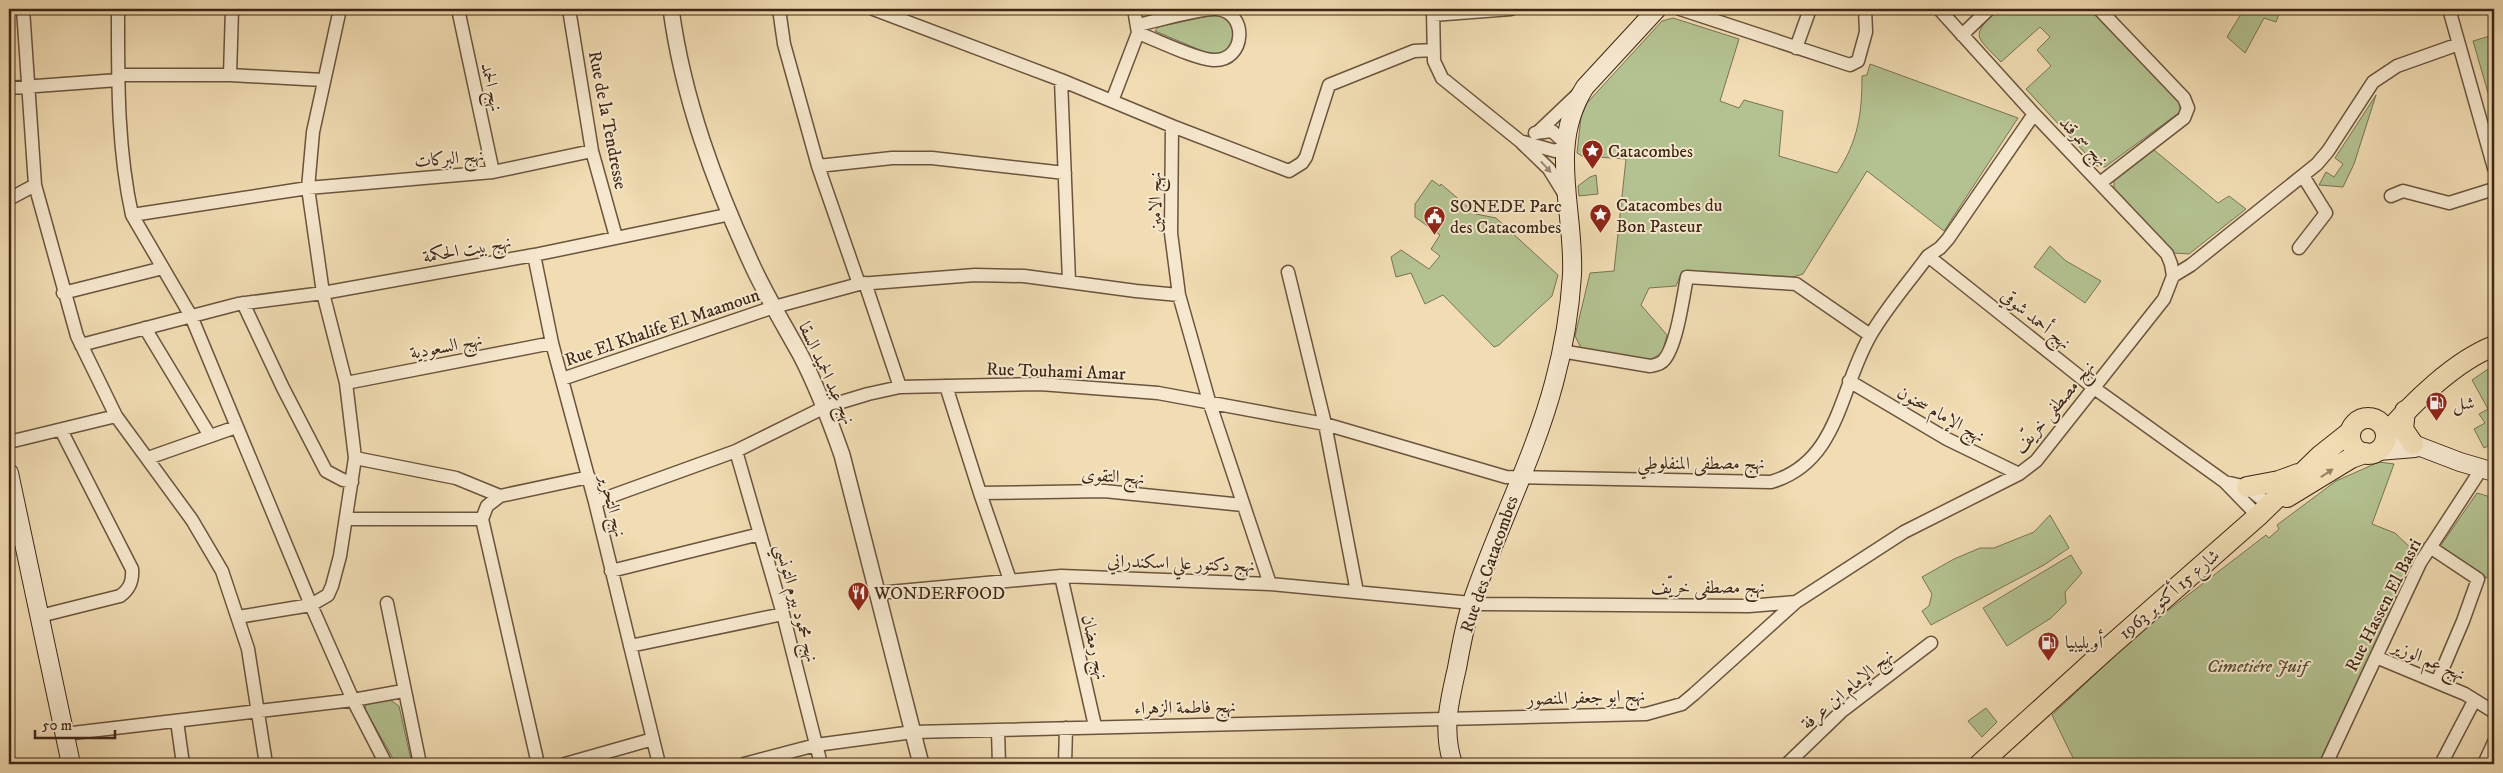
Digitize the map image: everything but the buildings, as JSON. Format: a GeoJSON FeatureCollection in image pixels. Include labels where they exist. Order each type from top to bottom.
{"type":"FeatureCollection","features":[{"type":"Feature","properties":{"kind":"main road","name":"Rue des Catacombes"},"geometry":{"type":"LineString","coordinates":[[1452,764],[1447,748],[1477,603],[1524,478],[1554,382],[1561,351],[1572,274],[1564,145],[1571,112],[1585,86],[1657,9]]}},
{"type":"Feature","properties":{"kind":"main road"},"geometry":{"type":"LineString","coordinates":[[2368,418],[2397,408],[2420,396],[2492,345]]}},
{"type":"Feature","properties":{"kind":"main road","name":"شارع 15 أكتوبر 1963"},"geometry":{"type":"LineString","coordinates":[[2264,511],[2351,458],[2376,446],[2420,396]]}},
{"type":"Feature","properties":{"kind":"main road"},"geometry":{"type":"LineString","coordinates":[[2405,411],[2403,428],[2416,446]]}},
{"type":"Feature","properties":{"kind":"main road"},"geometry":{"type":"LineString","coordinates":[[2368,418],[2378,421],[2376,446]]}},
{"type":"Feature","properties":{"kind":"main road","name":"شارع 15 أكتوبر 1963"},"geometry":{"type":"LineString","coordinates":[[1980,764],[2264,511],[2302,472],[2350,432],[2355,423],[2368,418]]}},
{"type":"Feature","properties":{"kind":"main road"},"geometry":{"type":"LineString","coordinates":[[2350,432],[2353,446],[2416,446],[2488,470]]}},
{"type":"Feature","properties":{"kind":"main road"},"geometry":{"type":"LineString","coordinates":[[2247,487],[2279,480],[2302,472]]}},
{"type":"Feature","properties":{"kind":"main road"},"geometry":{"type":"LineString","coordinates":[[9,473],[71,764]]}},
{"type":"Feature","properties":{"kind":"main road"},"geometry":{"type":"LineString","coordinates":[[9,528],[59,764]]}},
{"type":"Feature","properties":{"kind":"main road","name":"Rue des Catacombes"},"geometry":{"type":"LineString","coordinates":[[1452,719],[1456,746],[1462,764]]}},
{"type":"Feature","properties":{"kind":"street"},"geometry":{"type":"LineString","coordinates":[[23,9],[35,185],[63,293],[81,345],[116,416],[192,520],[222,571],[238,617],[253,675],[266,764]]}},
{"type":"Feature","properties":{"kind":"street"},"geometry":{"type":"LineString","coordinates":[[118,9],[118,77],[122,161],[132,215],[191,316],[311,605],[353,700],[386,764]]}},
{"type":"Feature","properties":{"kind":"street"},"geometry":{"type":"LineString","coordinates":[[230,75],[232,9]]}},
{"type":"Feature","properties":{"kind":"street"},"geometry":{"type":"LineString","coordinates":[[238,617],[311,605],[328,595],[332,586],[346,519],[355,458],[346,383],[323,293],[308,188],[313,132],[340,9]]}},
{"type":"Feature","properties":{"kind":"street","name":"نهج الحمد"},"geometry":{"type":"LineString","coordinates":[[458,9],[493,172]]}},
{"type":"Feature","properties":{"kind":"street","name":"Rue de la Tendresse"},"geometry":{"type":"LineString","coordinates":[[569,9],[592,151],[616,237]]}},
{"type":"Feature","properties":{"kind":"street","name":"نهج عبد الحميد السقا"},"geometry":{"type":"LineString","coordinates":[[672,9],[677,49],[689,100],[706,154],[753,267],[800,355],[825,407],[842,455],[921,764]]}},
{"type":"Feature","properties":{"kind":"street"},"geometry":{"type":"LineString","coordinates":[[778,9],[784,44],[818,166],[900,387]]}},
{"type":"Feature","properties":{"kind":"street"},"geometry":{"type":"LineString","coordinates":[[873,9],[1061,80],[1172,126],[1289,171],[1302,163],[1306,157],[1328,85],[1414,51],[1434,50]]}},
{"type":"Feature","properties":{"kind":"street"},"geometry":{"type":"LineString","coordinates":[[1112,101],[1138,29],[1134,9]]}},
{"type":"Feature","properties":{"kind":"street"},"geometry":{"type":"LineString","coordinates":[[1217,9],[1232,16],[1240,29],[1241,37],[1235,51],[1228,57],[1212,60],[1138,29],[1217,9]]}},
{"type":"Feature","properties":{"kind":"street"},"geometry":{"type":"LineString","coordinates":[[1511,9],[1433,12],[1436,69],[1442,78],[1518,139],[1549,169],[1566,197]]}},
{"type":"Feature","properties":{"kind":"street"},"geometry":{"type":"LineString","coordinates":[[1680,9],[1848,65],[1858,61],[1866,32],[1865,9]]}},
{"type":"Feature","properties":{"kind":"street"},"geometry":{"type":"LineString","coordinates":[[1796,48],[1810,9]]}},
{"type":"Feature","properties":{"kind":"street","name":"نهج سمرقند"},"geometry":{"type":"LineString","coordinates":[[1939,9],[2034,114],[2167,254],[2173,276]]}},
{"type":"Feature","properties":{"kind":"street"},"geometry":{"type":"LineString","coordinates":[[1962,34],[1989,9]]}},
{"type":"Feature","properties":{"kind":"street"},"geometry":{"type":"LineString","coordinates":[[2099,9],[2184,98],[2188,108],[2184,118],[2100,183]]}},
{"type":"Feature","properties":{"kind":"street"},"geometry":{"type":"LineString","coordinates":[[2449,9],[2490,138],[2494,168]]}},
{"type":"Feature","properties":{"kind":"street"},"geometry":{"type":"LineString","coordinates":[[2173,276],[2191,265],[2303,176],[2328,151],[2373,82],[2397,66],[2459,44]]}},
{"type":"Feature","properties":{"kind":"street"},"geometry":{"type":"LineString","coordinates":[[9,88],[118,77],[230,75],[323,80]]}},
{"type":"Feature","properties":{"kind":"street"},"geometry":{"type":"LineString","coordinates":[[1061,80],[1069,281]]}},
{"type":"Feature","properties":{"kind":"street"},"geometry":{"type":"LineString","coordinates":[[1537,133],[1585,86]]}},
{"type":"Feature","properties":{"kind":"street"},"geometry":{"type":"LineString","coordinates":[[1928,256],[1940,248],[1948,239],[2034,114]]}},
{"type":"Feature","properties":{"kind":"street","name":"نهج الامين"},"geometry":{"type":"LineString","coordinates":[[1172,126],[1172,233],[1179,295],[1209,401],[1270,584]]}},
{"type":"Feature","properties":{"kind":"street"},"geometry":{"type":"LineString","coordinates":[[1552,131],[1564,145],[1555,151],[1518,139],[1552,131]]}},
{"type":"Feature","properties":{"kind":"street","name":"نهج البركات"},"geometry":{"type":"LineString","coordinates":[[132,215],[308,188],[493,172],[592,151]]}},
{"type":"Feature","properties":{"kind":"street"},"geometry":{"type":"LineString","coordinates":[[818,166],[892,158],[932,158],[1065,173]]}},
{"type":"Feature","properties":{"kind":"street"},"geometry":{"type":"LineString","coordinates":[[2299,248],[2326,213],[2303,176]]}},
{"type":"Feature","properties":{"kind":"street"},"geometry":{"type":"LineString","coordinates":[[9,199],[35,185]]}},
{"type":"Feature","properties":{"kind":"street"},"geometry":{"type":"LineString","coordinates":[[2391,196],[2403,191],[2450,203],[2494,189]]}},
{"type":"Feature","properties":{"kind":"street","name":"نهج بيت الحكمة"},"geometry":{"type":"LineString","coordinates":[[81,345],[243,303],[323,293],[534,255],[731,214]]}},
{"type":"Feature","properties":{"kind":"street","name":"نهج التحرير"},"geometry":{"type":"LineString","coordinates":[[534,255],[552,343],[596,502],[611,571],[659,764]]}},
{"type":"Feature","properties":{"kind":"street","name":"نهج مصطفى المنفلوطي"},"geometry":{"type":"LineString","coordinates":[[1524,478],[1741,483],[1771,482],[1788,477],[1804,467],[1818,452],[1832,427],[1849,381],[1870,336],[1928,256]]}},
{"type":"Feature","properties":{"kind":"street","name":"نهج أحمد شوقي"},"geometry":{"type":"LineString","coordinates":[[1928,256],[2094,388],[2225,482],[2247,487],[2264,511]]}},
{"type":"Feature","properties":{"kind":"street"},"geometry":{"type":"LineString","coordinates":[[63,293],[163,268]]}},
{"type":"Feature","properties":{"kind":"street"},"geometry":{"type":"LineString","coordinates":[[1288,272],[1324,424],[1357,592]]}},
{"type":"Feature","properties":{"kind":"street","name":"Rue El Khalife El Maamoun"},"geometry":{"type":"LineString","coordinates":[[562,379],[774,308],[862,283],[975,275],[1024,276],[1179,295]]}},
{"type":"Feature","properties":{"kind":"street"},"geometry":{"type":"LineString","coordinates":[[1561,351],[1650,366],[1661,362],[1668,355],[1679,321],[1687,276],[1796,284],[1870,336]]}},
{"type":"Feature","properties":{"kind":"street","name":"نهج مصطفى خريّف"},"geometry":{"type":"LineString","coordinates":[[1477,603],[1749,606],[1796,602],[1904,532],[2018,474],[2036,461],[2164,299],[2173,276]]}},
{"type":"Feature","properties":{"kind":"street"},"geometry":{"type":"LineString","coordinates":[[243,303],[283,388],[326,470],[343,480],[352,482]]}},
{"type":"Feature","properties":{"kind":"street"},"geometry":{"type":"LineString","coordinates":[[145,328],[210,436]]}},
{"type":"Feature","properties":{"kind":"street","name":"نهج السعودية"},"geometry":{"type":"LineString","coordinates":[[346,383],[552,343]]}},
{"type":"Feature","properties":{"kind":"street","name":"نهج الإمام سحنون"},"geometry":{"type":"LineString","coordinates":[[1849,381],[1947,439],[2018,474]]}},
{"type":"Feature","properties":{"kind":"street","name":"Rue Touhami Amar"},"geometry":{"type":"LineString","coordinates":[[596,502],[736,452],[825,407],[900,387],[1040,384],[1158,393],[1324,424],[1506,477],[1524,478]]}},
{"type":"Feature","properties":{"kind":"street"},"geometry":{"type":"LineString","coordinates":[[946,386],[1010,580]]}},
{"type":"Feature","properties":{"kind":"street"},"geometry":{"type":"LineString","coordinates":[[9,442],[116,416]]}},
{"type":"Feature","properties":{"kind":"street"},"geometry":{"type":"LineString","coordinates":[[148,458],[236,427]]}},
{"type":"Feature","properties":{"kind":"street"},"geometry":{"type":"LineString","coordinates":[[40,616],[120,596],[126,592],[133,578],[132,569],[60,430]]}},
{"type":"Feature","properties":{"kind":"street","name":"نهج محمود بيرم التونسي"},"geometry":{"type":"LineString","coordinates":[[736,452],[783,614],[821,764]]}},
{"type":"Feature","properties":{"kind":"street"},"geometry":{"type":"LineString","coordinates":[[355,458],[456,478],[500,496]]}},
{"type":"Feature","properties":{"kind":"street","name":"Rue Hassen El Basri"},"geometry":{"type":"LineString","coordinates":[[2326,764],[2430,547],[2488,470]]}},
{"type":"Feature","properties":{"kind":"street"},"geometry":{"type":"LineString","coordinates":[[538,764],[482,518],[487,506],[500,496],[589,478]]}},
{"type":"Feature","properties":{"kind":"street"},"geometry":{"type":"LineString","coordinates":[[2225,482],[2264,511]]}},
{"type":"Feature","properties":{"kind":"street","name":"نهج التقوى"},"geometry":{"type":"LineString","coordinates":[[980,493],[1104,491],[1243,506]]}},
{"type":"Feature","properties":{"kind":"street"},"geometry":{"type":"LineString","coordinates":[[346,519],[482,518]]}},
{"type":"Feature","properties":{"kind":"street"},"geometry":{"type":"LineString","coordinates":[[611,571],[760,534]]}},
{"type":"Feature","properties":{"kind":"street"},"geometry":{"type":"LineString","coordinates":[[2430,547],[2478,579],[2463,621],[2437,682]]}},
{"type":"Feature","properties":{"kind":"street","name":"نهج دكتور علي اسكندراني"},"geometry":{"type":"LineString","coordinates":[[878,593],[1061,576],[1270,584],[1477,603]]}},
{"type":"Feature","properties":{"kind":"street","name":"نهج رمضان"},"geometry":{"type":"LineString","coordinates":[[1061,576],[1095,726]]}},
{"type":"Feature","properties":{"kind":"street","name":"نهج ابو جعفر المنصور"},"geometry":{"type":"LineString","coordinates":[[1452,719],[1646,714],[1671,708],[1694,694],[1796,602]]}},
{"type":"Feature","properties":{"kind":"street"},"geometry":{"type":"LineString","coordinates":[[387,603],[403,691],[420,764]]}},
{"type":"Feature","properties":{"kind":"street"},"geometry":{"type":"LineString","coordinates":[[630,646],[783,614]]}},
{"type":"Feature","properties":{"kind":"street","name":"نهج الإمام ابن عرفة"},"geometry":{"type":"LineString","coordinates":[[1787,764],[1848,706],[1931,643]]}},
{"type":"Feature","properties":{"kind":"street","name":"نهج عم الوزير"},"geometry":{"type":"LineString","coordinates":[[2376,657],[2465,694],[2494,712]]}},
{"type":"Feature","properties":{"kind":"street"},"geometry":{"type":"LineString","coordinates":[[64,734],[353,700],[403,691]]}},
{"type":"Feature","properties":{"kind":"street"},"geometry":{"type":"LineString","coordinates":[[2441,764],[2474,701]]}},
{"type":"Feature","properties":{"kind":"street","name":"نهج فاطمة الزهراء"},"geometry":{"type":"LineString","coordinates":[[744,764],[816,745],[913,732],[998,731],[1095,726],[1452,719]]}},
{"type":"Feature","properties":{"kind":"street"},"geometry":{"type":"LineString","coordinates":[[178,721],[183,764]]}},
{"type":"Feature","properties":{"kind":"street"},"geometry":{"type":"LineString","coordinates":[[1066,728],[1066,764]]}},
{"type":"Feature","properties":{"kind":"street"},"geometry":{"type":"LineString","coordinates":[[998,731],[999,764]]}},
{"type":"Feature","properties":{"kind":"street"},"geometry":{"type":"LineString","coordinates":[[565,764],[653,740]]}},
{"type":"Feature","properties":{"kind":"street"},"geometry":{"type":"LineString","coordinates":[[2484,764],[2494,742]]}},
{"type":"Feature","properties":{"kind":"green space"},"geometry":{"type":"Polygon","coordinates":[[[1998,9],[2093,9],[2180,100],[2180,112],[2105,167],[2097,166],[2026,89],[2051,66],[2037,50],[2050,37],[2040,27],[2001,62],[1981,41],[1979,36],[1983,25],[1998,9]]]}},
{"type":"Feature","properties":{"kind":"green space"},"geometry":{"type":"Polygon","coordinates":[[[2244,9],[2281,9],[2276,22],[2264,18],[2245,53],[2227,37],[2244,9]]]}},
{"type":"Feature","properties":{"kind":"green space"},"geometry":{"type":"Polygon","coordinates":[[[1218,14],[1229,20],[1235,30],[1231,47],[1220,54],[1207,53],[1155,31],[1158,27],[1218,14]]]}},
{"type":"Feature","properties":{"kind":"green space"},"geometry":{"type":"Polygon","coordinates":[[[1673,18],[1739,39],[1720,101],[1739,108],[1744,100],[1783,111],[1779,156],[1837,173],[1850,150],[1854,138],[1860,115],[1862,76],[1867,75],[1870,64],[2018,118],[1944,231],[1867,171],[1803,274],[1793,277],[1682,271],[1676,286],[1649,288],[1641,305],[1667,335],[1662,353],[1650,360],[1581,348],[1575,336],[1590,273],[1614,271],[1626,159],[1582,156],[1577,153],[1581,117],[1587,103],[1662,21],[1673,18]]]}},
{"type":"Feature","properties":{"kind":"green space"},"geometry":{"type":"Polygon","coordinates":[[[2490,36],[2491,41],[2494,40],[2494,66],[2489,69],[2490,76],[2494,78],[2494,100],[2491,103],[2473,41],[2490,36]]]}},
{"type":"Feature","properties":{"kind":"green space"},"geometry":{"type":"Polygon","coordinates":[[[2376,95],[2354,164],[2343,187],[2319,185],[2326,172],[2334,177],[2343,164],[2335,158],[2376,95]]]}},
{"type":"Feature","properties":{"kind":"green space"},"geometry":{"type":"Polygon","coordinates":[[[2154,150],[2218,203],[2229,196],[2246,209],[2189,254],[2174,253],[2114,189],[2114,181],[2154,150]]]}},
{"type":"Feature","properties":{"kind":"green space"},"geometry":{"type":"Polygon","coordinates":[[[1596,175],[1598,194],[1579,196],[1578,186],[1596,175]]]}},
{"type":"Feature","properties":{"kind":"green space"},"geometry":{"type":"Polygon","coordinates":[[[1432,180],[1440,186],[1441,184],[1476,214],[1496,218],[1558,275],[1552,296],[1499,345],[1494,347],[1443,295],[1425,304],[1411,273],[1396,277],[1391,257],[1401,250],[1429,269],[1440,256],[1431,249],[1440,235],[1415,217],[1415,204],[1432,180]]]}},
{"type":"Feature","properties":{"kind":"green space"},"geometry":{"type":"Polygon","coordinates":[[[2050,246],[2066,261],[2101,281],[2085,303],[2034,267],[2050,246]]]}},
{"type":"Feature","properties":{"kind":"green space"},"geometry":{"type":"Polygon","coordinates":[[[2494,365],[2494,449],[2492,444],[2484,448],[2474,429],[2485,423],[2479,414],[2488,409],[2472,380],[2494,365]]]}},
{"type":"Feature","properties":{"kind":"green space","name":"Cimetiére Juif"},"geometry":{"type":"Polygon","coordinates":[[[2379,462],[2394,464],[2372,524],[2395,533],[2418,555],[2394,604],[2323,764],[2076,764],[2052,715],[2140,632],[2266,535],[2269,538],[2279,529],[2277,525],[2336,481],[2379,462]]]}},
{"type":"Feature","properties":{"kind":"green space"},"geometry":{"type":"Polygon","coordinates":[[[2477,493],[2494,498],[2494,582],[2439,548],[2477,493]]]}},
{"type":"Feature","properties":{"kind":"green space"},"geometry":{"type":"Polygon","coordinates":[[[2050,515],[2069,548],[2044,565],[1931,625],[1922,611],[1929,606],[1932,594],[1922,577],[1954,559],[1980,548],[1994,548],[2034,532],[2050,515]]]}},
{"type":"Feature","properties":{"kind":"green space"},"geometry":{"type":"Polygon","coordinates":[[[2071,555],[2082,573],[2065,592],[2066,603],[2051,618],[2007,646],[1983,608],[2071,555]]]}},
{"type":"Feature","properties":{"kind":"green space"},"geometry":{"type":"Polygon","coordinates":[[[390,700],[399,706],[412,764],[396,764],[365,709],[366,704],[390,700]]]}},
{"type":"Feature","properties":{"kind":"green space"},"geometry":{"type":"Polygon","coordinates":[[[1986,708],[1997,722],[1982,737],[1968,721],[1986,708]]]}},
{"type":"Feature","properties":{"kind":"place","name":"Catacombes"},"geometry":{"type":"Point","coordinates":[1592,170]}},
{"type":"Feature","properties":{"kind":"place","name":"Catacombes du Bon Pasteur"},"geometry":{"type":"Point","coordinates":[1600,234]}},
{"type":"Feature","properties":{"kind":"place","name":"SONEDE Parc des Catacombes"},"geometry":{"type":"Point","coordinates":[1434,235]}},
{"type":"Feature","properties":{"kind":"place","name":"شل"},"geometry":{"type":"Point","coordinates":[2437,422]}},
{"type":"Feature","properties":{"kind":"place","name":"WONDERFOOD"},"geometry":{"type":"Point","coordinates":[858,612]}},
{"type":"Feature","properties":{"kind":"place","name":"أويليبيا"},"geometry":{"type":"Point","coordinates":[2049,661]}}]}
